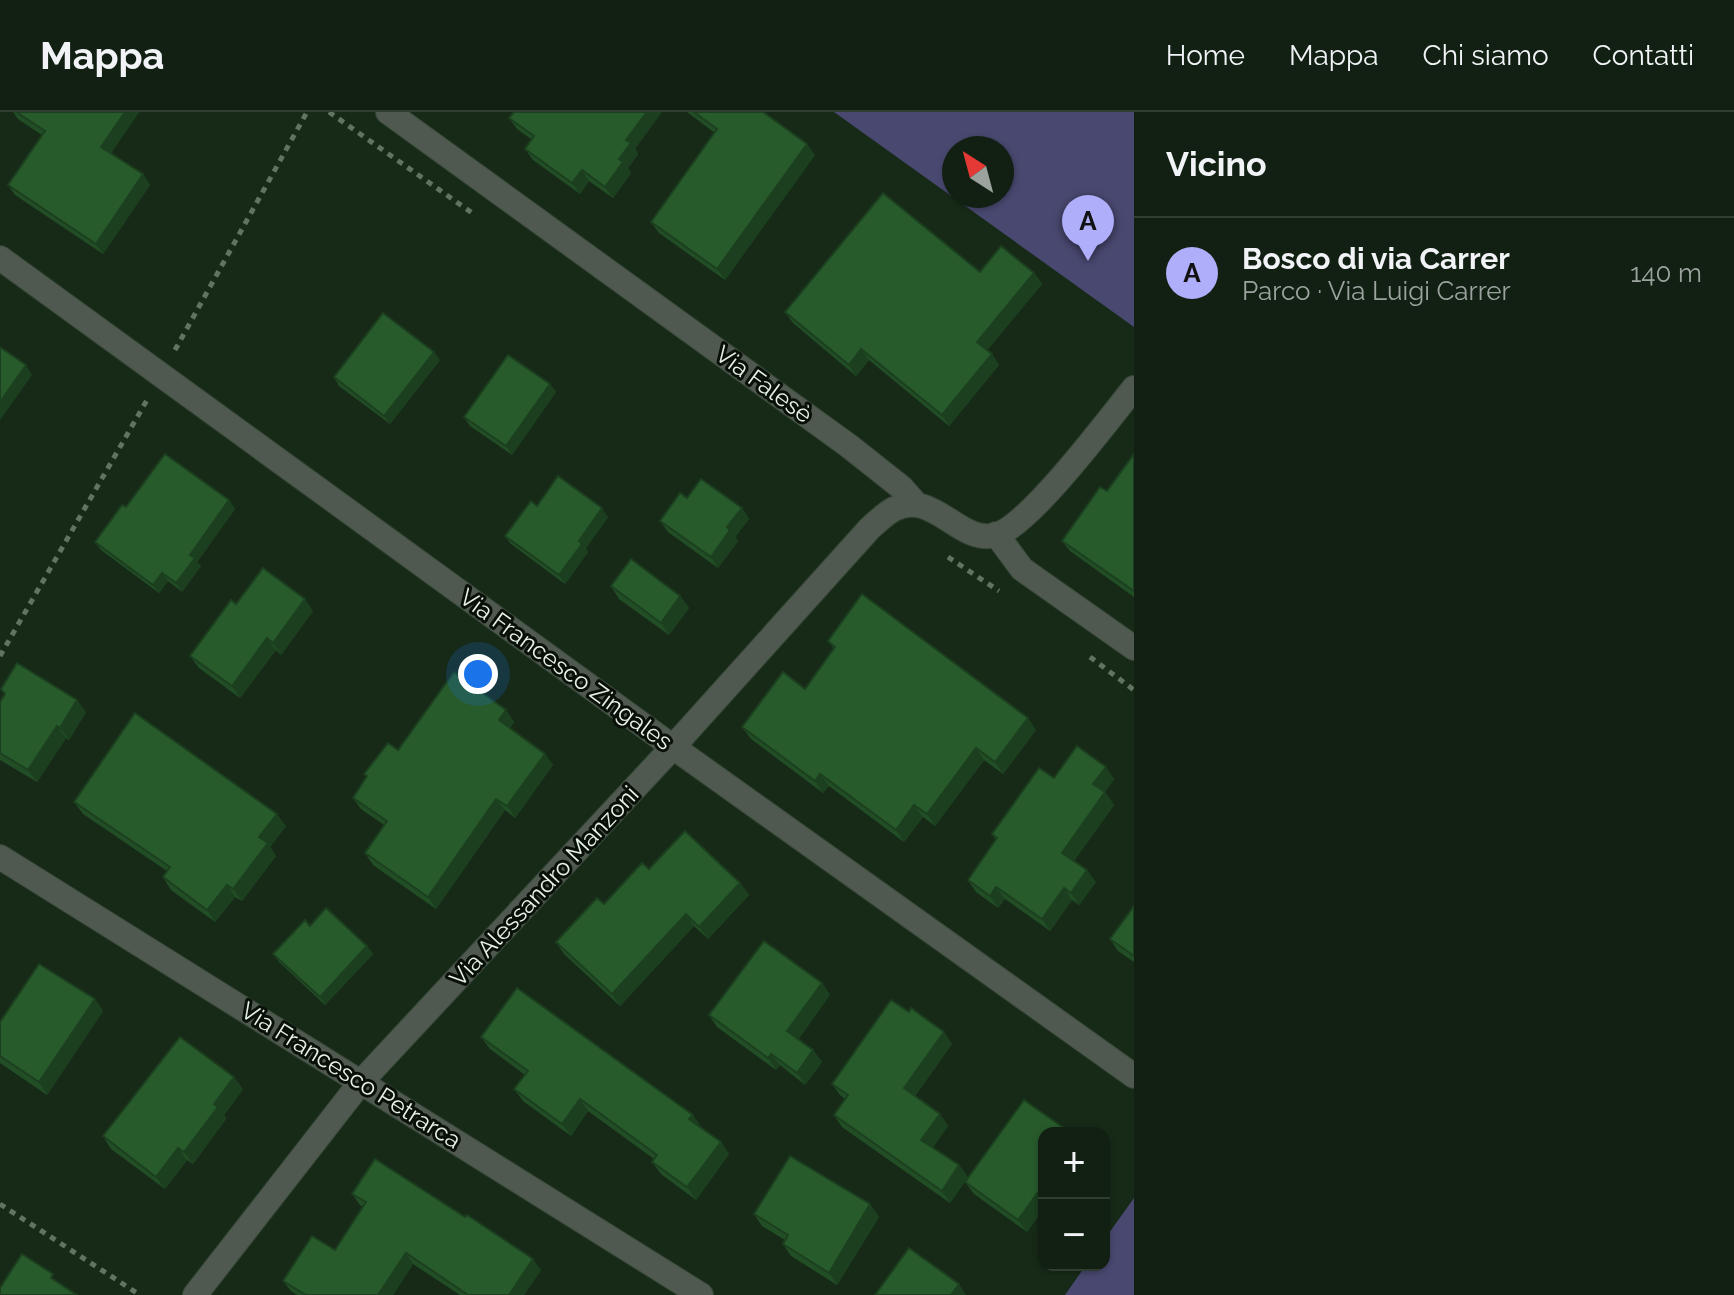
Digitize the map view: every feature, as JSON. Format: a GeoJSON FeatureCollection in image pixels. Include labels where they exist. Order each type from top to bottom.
{"type":"FeatureCollection","features":[{"type":"Feature","properties":{"kind":"street","name":"Via Falesè"},"geometry":{"type":"LineString","coordinates":[[388,112],[859,454],[902,488],[916,504],[941,513],[976,536],[996,534]]}},
{"type":"Feature","properties":{"kind":"street","name":"Via Francesco Zingales"},"geometry":{"type":"LineString","coordinates":[[0,258],[673,747],[1134,1076]]}},
{"type":"Feature","properties":{"kind":"street"},"geometry":{"type":"LineString","coordinates":[[1134,388],[1032,510],[1011,529],[996,534],[1022,569],[1134,648]]}},
{"type":"Feature","properties":{"kind":"street","name":"Via Alessandro Manzoni"},"geometry":{"type":"LineString","coordinates":[[195,1295],[361,1082],[673,747],[870,528],[895,509],[916,504]]}},
{"type":"Feature","properties":{"kind":"street","name":"Via Francesco Petrarca"},"geometry":{"type":"LineString","coordinates":[[0,857],[701,1295]]}},
{"type":"Feature","properties":{"kind":"path"},"geometry":{"type":"LineString","coordinates":[[942,553],[1006,595]]}},
{"type":"Feature","properties":{"kind":"path"},"geometry":{"type":"LineString","coordinates":[[0,1204],[140,1295]]}},
{"type":"Feature","properties":{"kind":"shaded area"},"geometry":{"type":"Polygon","coordinates":[[[834,112],[1134,112],[1134,327],[968,208],[1014,208],[1014,136],[942,136],[942,189],[834,112]]]}},
{"type":"Feature","properties":{"kind":"shaded area"},"geometry":{"type":"Polygon","coordinates":[[[1134,1198],[1134,1295],[1065,1295],[1082,1271],[1110,1271],[1110,1232],[1134,1198]]]}},
{"type":"Feature","properties":{"kind":"building"},"geometry":{"type":"Polygon","coordinates":[[[16,112],[125,112],[101,147],[143,174],[96,244],[8,185],[45,131],[16,112]]]}},
{"type":"Feature","properties":{"kind":"building"},"geometry":{"type":"Polygon","coordinates":[[[514,112],[647,112],[626,140],[631,143],[619,159],[623,162],[605,187],[582,170],[572,183],[525,149],[534,136],[509,118],[514,112]]]}},
{"type":"Feature","properties":{"kind":"building"},"geometry":{"type":"Polygon","coordinates":[[[694,112],[763,112],[807,144],[717,269],[651,222],[717,129],[694,112]]]}},
{"type":"Feature","properties":{"kind":"building"},"geometry":{"type":"Polygon","coordinates":[[[883,193],[980,272],[1001,246],[1034,273],[977,342],[992,354],[942,415],[861,349],[849,365],[785,312],[883,193]]]}},
{"type":"Feature","properties":{"kind":"building"},"geometry":{"type":"Polygon","coordinates":[[[383,313],[434,352],[384,416],[334,377],[383,313]]]}},
{"type":"Feature","properties":{"kind":"building"},"geometry":{"type":"Polygon","coordinates":[[[0,347],[26,365],[0,402],[0,347]]]}},
{"type":"Feature","properties":{"kind":"building"},"geometry":{"type":"Polygon","coordinates":[[[508,355],[550,384],[506,446],[464,417],[508,355]]]}},
{"type":"Feature","properties":{"kind":"building"},"geometry":{"type":"Polygon","coordinates":[[[165,454],[229,500],[190,555],[195,558],[176,583],[162,573],[153,585],[95,542],[122,505],[126,507],[165,454]]]}},
{"type":"Feature","properties":{"kind":"building"},"geometry":{"type":"Polygon","coordinates":[[[1134,454],[1134,591],[1062,541],[1100,487],[1107,491],[1134,454]]]}},
{"type":"Feature","properties":{"kind":"building"},"geometry":{"type":"Polygon","coordinates":[[[558,476],[602,508],[579,541],[582,544],[559,575],[505,536],[531,501],[537,506],[558,476]]]}},
{"type":"Feature","properties":{"kind":"building"},"geometry":{"type":"Polygon","coordinates":[[[701,479],[742,508],[727,527],[730,530],[711,557],[660,521],[680,493],[687,498],[701,479]]]}},
{"type":"Feature","properties":{"kind":"building"},"geometry":{"type":"Polygon","coordinates":[[[631,559],[680,596],[661,623],[611,586],[631,559]]]}},
{"type":"Feature","properties":{"kind":"building"},"geometry":{"type":"Polygon","coordinates":[[[263,568],[305,599],[273,643],[267,638],[232,686],[190,656],[231,600],[236,604],[263,568]]]}},
{"type":"Feature","properties":{"kind":"building"},"geometry":{"type":"Polygon","coordinates":[[[862,594],[1028,718],[995,762],[976,748],[927,814],[914,805],[896,830],[820,774],[815,781],[742,727],[783,672],[805,689],[835,647],[828,641],[862,594]]]}},
{"type":"Feature","properties":{"kind":"building"},"geometry":{"type":"Polygon","coordinates":[[[17,663],[77,700],[28,770],[0,753],[0,702],[5,694],[1,689],[17,663]]]}},
{"type":"Feature","properties":{"kind":"building"},"geometry":{"type":"Polygon","coordinates":[[[454,672],[506,710],[499,720],[545,754],[507,806],[496,799],[428,897],[365,853],[387,821],[353,798],[367,776],[364,774],[388,743],[398,750],[454,672]]]}},
{"type":"Feature","properties":{"kind":"building"},"geometry":{"type":"Polygon","coordinates":[[[135,713],[277,814],[259,837],[268,843],[233,889],[227,885],[207,910],[163,877],[170,867],[74,802],[135,713]]]}},
{"type":"Feature","properties":{"kind":"building"},"geometry":{"type":"Polygon","coordinates":[[[1077,746],[1106,767],[1093,784],[1105,792],[1062,853],[1087,870],[1071,893],[1064,888],[1042,919],[996,887],[990,896],[968,880],[997,838],[992,834],[1039,768],[1054,778],[1077,746]]]}},
{"type":"Feature","properties":{"kind":"building"},"geometry":{"type":"Polygon","coordinates":[[[685,831],[740,883],[699,927],[686,914],[612,994],[556,942],[597,898],[604,904],[642,863],[649,869],[685,831]]]}},
{"type":"Feature","properties":{"kind":"building"},"geometry":{"type":"Polygon","coordinates":[[[1134,906],[1134,956],[1110,939],[1134,906]]]}},
{"type":"Feature","properties":{"kind":"building"},"geometry":{"type":"Polygon","coordinates":[[[326,908],[367,946],[320,997],[273,954],[305,920],[310,926],[326,908]]]}},
{"type":"Feature","properties":{"kind":"building"},"geometry":{"type":"Polygon","coordinates":[[[764,941],[822,983],[787,1031],[813,1050],[797,1073],[771,1054],[768,1058],[709,1015],[764,941]]]}},
{"type":"Feature","properties":{"kind":"building"},"geometry":{"type":"Polygon","coordinates":[[[39,964],[95,999],[39,1082],[0,1056],[0,1022],[39,964]]]}},
{"type":"Feature","properties":{"kind":"building"},"geometry":{"type":"Polygon","coordinates":[[[517,988],[693,1115],[689,1119],[721,1142],[687,1187],[652,1162],[657,1155],[580,1099],[562,1124],[514,1089],[528,1071],[481,1037],[517,988]]]}},
{"type":"Feature","properties":{"kind":"building"},"geometry":{"type":"Polygon","coordinates":[[[891,1000],[909,1012],[911,1008],[944,1032],[904,1088],[940,1114],[921,1140],[959,1165],[942,1191],[834,1115],[848,1095],[832,1084],[891,1000]]]}},
{"type":"Feature","properties":{"kind":"building"},"geometry":{"type":"Polygon","coordinates":[[[180,1037],[234,1077],[214,1104],[218,1107],[184,1152],[178,1148],[156,1177],[103,1136],[180,1037]]]}},
{"type":"Feature","properties":{"kind":"building"},"geometry":{"type":"Polygon","coordinates":[[[1024,1100],[1062,1127],[1038,1127],[1038,1192],[1018,1220],[965,1182],[1024,1100]]]}},
{"type":"Feature","properties":{"kind":"building"},"geometry":{"type":"Polygon","coordinates":[[[790,1156],[870,1204],[829,1273],[783,1244],[788,1235],[754,1214],[790,1156]]]}},
{"type":"Feature","properties":{"kind":"building"},"geometry":{"type":"Polygon","coordinates":[[[375,1159],[533,1259],[509,1295],[468,1295],[406,1253],[378,1295],[306,1295],[283,1281],[312,1236],[335,1250],[366,1202],[352,1194],[375,1159]]]}},
{"type":"Feature","properties":{"kind":"building"},"geometry":{"type":"Polygon","coordinates":[[[909,1248],[959,1284],[951,1295],[875,1295],[909,1248]]]}},
{"type":"Feature","properties":{"kind":"building"},"geometry":{"type":"Polygon","coordinates":[[[22,1254],[53,1274],[51,1278],[77,1295],[0,1295],[0,1288],[22,1254]]]}},
{"type":"Feature","properties":{"kind":"place","name":"Bosco di via Carrer"},"geometry":{"type":"Point","coordinates":[1088,261]}}]}
